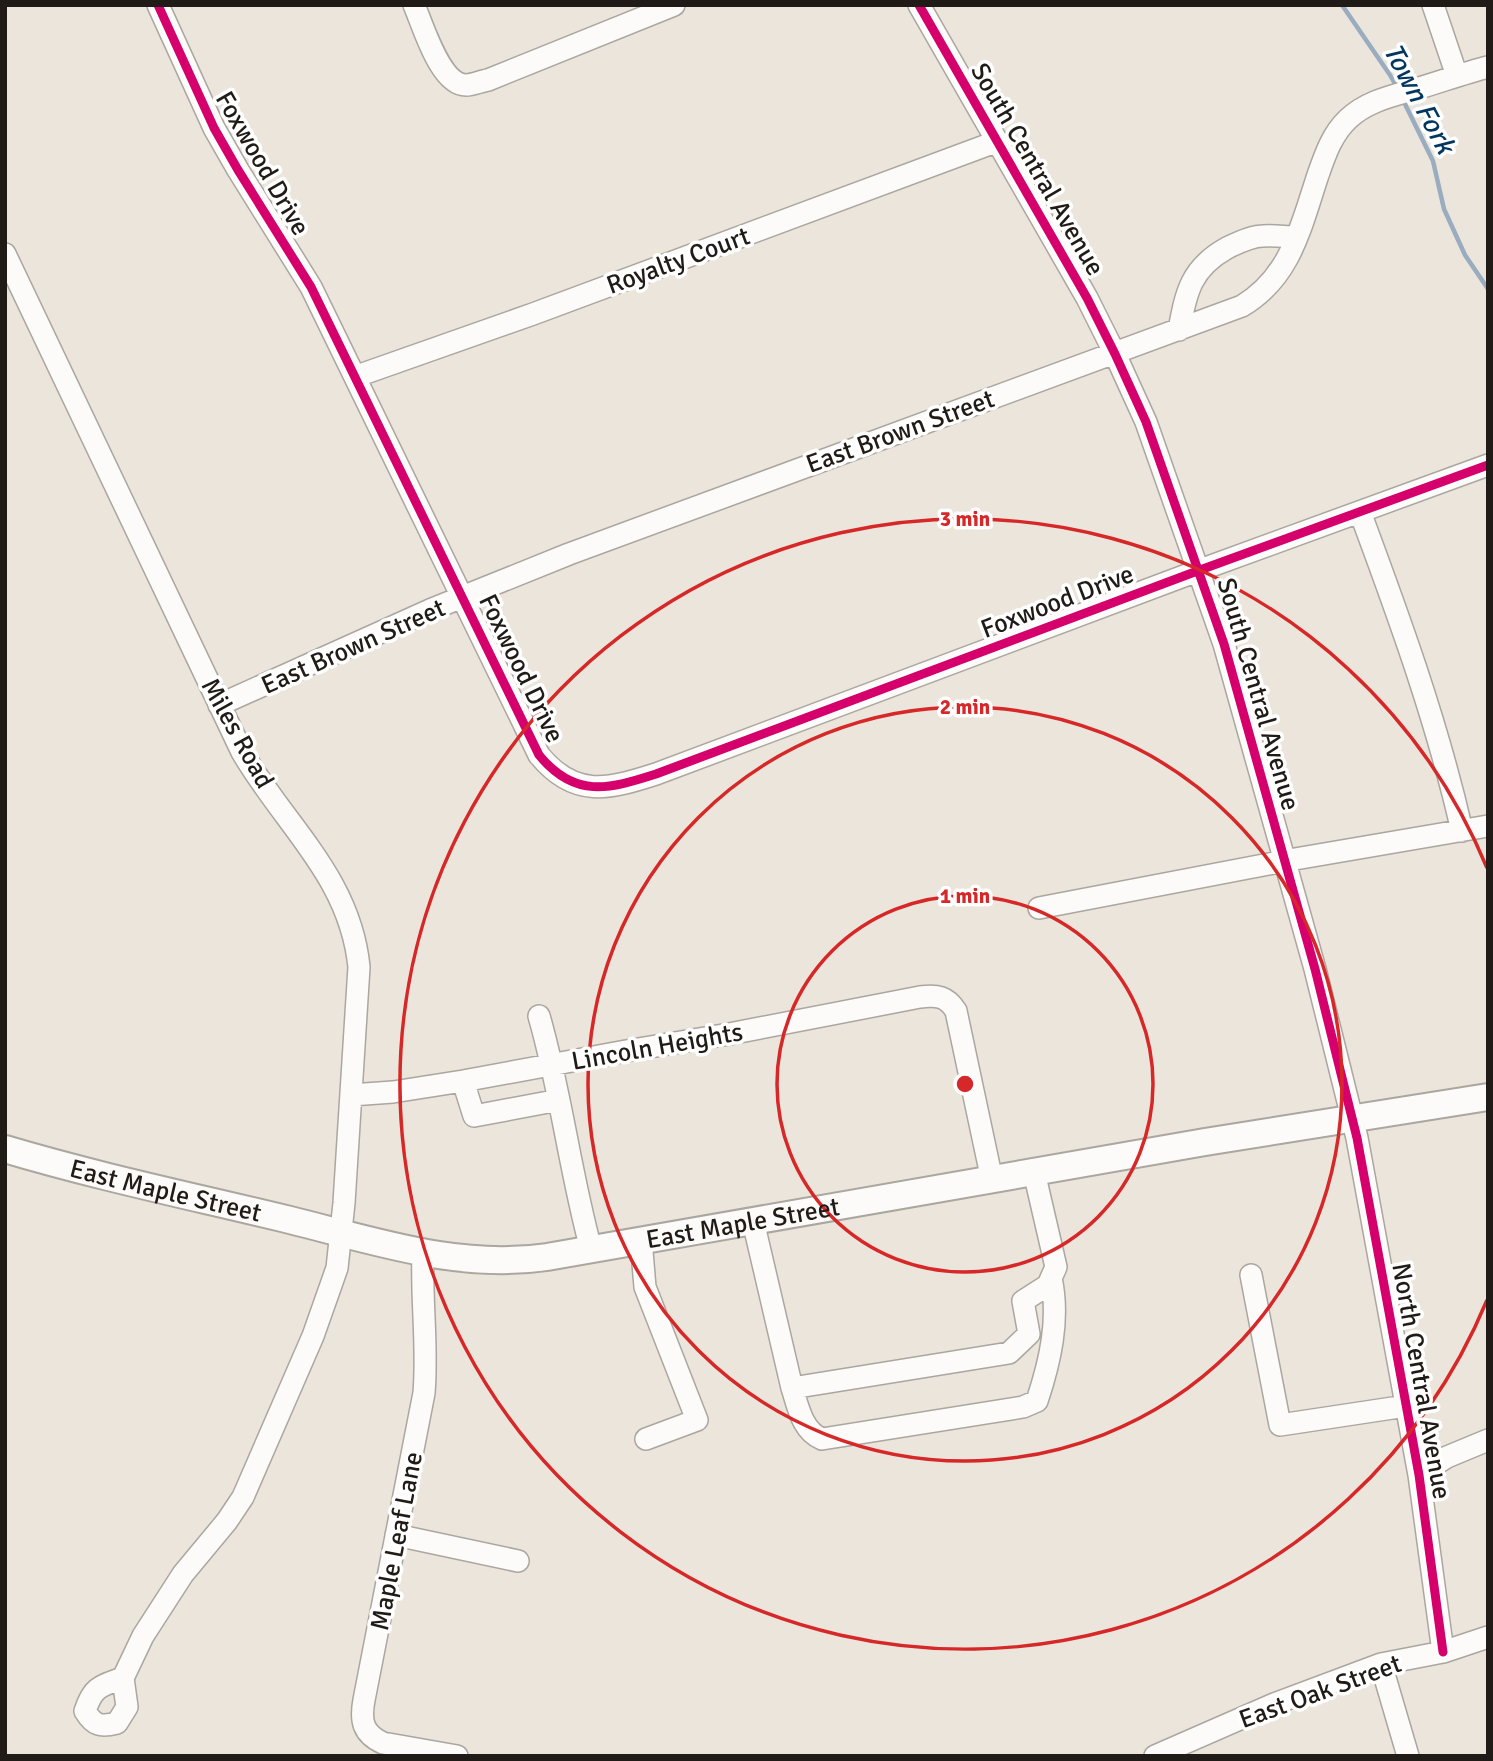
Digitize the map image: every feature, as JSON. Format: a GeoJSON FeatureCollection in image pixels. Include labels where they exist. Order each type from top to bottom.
{"type":"FeatureCollection","features":[{"type":"Feature","properties":{"kind":"main road","name":"East Maple Street"},"geometry":{"type":"LineString","coordinates":[[5,1149],[109,1178],[423,1252],[455,1258],[501,1261],[526,1260],[1488,1097]]}},
{"type":"Feature","properties":{"kind":"street","name":"Foxwood Drive"},"geometry":{"type":"LineString","coordinates":[[158,5],[214,128],[237,170],[312,287],[463,596],[504,687],[540,755],[551,769],[563,778],[592,788],[607,788],[656,774],[1488,465]]}},
{"type":"Feature","properties":{"kind":"street"},"geometry":{"type":"LineString","coordinates":[[414,5],[441,68],[458,83],[467,85],[488,80],[663,7]]}},
{"type":"Feature","properties":{"kind":"street","name":"South Central Avenue"},"geometry":{"type":"LineString","coordinates":[[919,5],[1087,298],[1146,422],[1224,644],[1286,862],[1352,1118]]}},
{"type":"Feature","properties":{"kind":"street"},"geometry":{"type":"LineString","coordinates":[[1433,5],[1457,76]]}},
{"type":"Feature","properties":{"kind":"street","name":"East Brown Street"},"geometry":{"type":"LineString","coordinates":[[219,705],[463,596],[696,506],[1179,330],[1257,297],[1280,273],[1297,237],[1336,132],[1358,111],[1385,98],[1488,67]]}},
{"type":"Feature","properties":{"kind":"street","name":"Royalty Court"},"geometry":{"type":"LineString","coordinates":[[357,376],[533,314],[998,141]]}},
{"type":"Feature","properties":{"kind":"street"},"geometry":{"type":"LineString","coordinates":[[1179,330],[1185,296],[1199,269],[1214,256],[1235,244],[1262,235],[1297,237]]}},
{"type":"Feature","properties":{"kind":"street","name":"Miles Road"},"geometry":{"type":"LineString","coordinates":[[5,254],[219,705],[253,771],[308,843],[332,881],[348,915],[356,941],[359,967],[342,1233],[337,1268],[313,1336],[243,1497],[227,1521],[183,1574],[143,1636],[123,1678]]}},
{"type":"Feature","properties":{"kind":"street"},"geometry":{"type":"LineString","coordinates":[[1360,512],[1422,681],[1448,767],[1462,831]]}},
{"type":"Feature","properties":{"kind":"street"},"geometry":{"type":"LineString","coordinates":[[1039,908],[1488,826]]}},
{"type":"Feature","properties":{"kind":"street","name":"Lincoln Heights"},"geometry":{"type":"LineString","coordinates":[[351,1095],[393,1092],[463,1081],[920,997],[939,996],[947,999],[956,1011],[992,1180]]}},
{"type":"Feature","properties":{"kind":"street"},"geometry":{"type":"LineString","coordinates":[[539,1016],[553,1064],[591,1249]]}},
{"type":"Feature","properties":{"kind":"street"},"geometry":{"type":"LineString","coordinates":[[463,1081],[474,1116],[559,1100]]}},
{"type":"Feature","properties":{"kind":"street","name":"North Central Avenue"},"geometry":{"type":"LineString","coordinates":[[1352,1118],[1419,1475],[1443,1652]]}},
{"type":"Feature","properties":{"kind":"street"},"geometry":{"type":"LineString","coordinates":[[792,1388],[1009,1353],[1029,1334],[1023,1301],[1048,1285],[1056,1268],[1034,1172]]}},
{"type":"Feature","properties":{"kind":"street"},"geometry":{"type":"LineString","coordinates":[[752,1221],[792,1388],[804,1422],[814,1436],[822,1438],[1023,1407],[1037,1401],[1049,1363],[1056,1300],[1051,1278]]}},
{"type":"Feature","properties":{"kind":"street"},"geometry":{"type":"LineString","coordinates":[[641,1240],[645,1287],[697,1420],[646,1439]]}},
{"type":"Feature","properties":{"kind":"street","name":"Maple Leaf Lane"},"geometry":{"type":"LineString","coordinates":[[423,1252],[421,1289],[426,1353],[425,1380],[419,1423],[364,1700],[362,1723],[373,1738],[383,1743],[457,1756]]}},
{"type":"Feature","properties":{"kind":"street"},"geometry":{"type":"LineString","coordinates":[[1251,1275],[1280,1425],[1406,1406]]}},
{"type":"Feature","properties":{"kind":"street"},"geometry":{"type":"LineString","coordinates":[[1419,1475],[1447,1457],[1488,1440]]}},
{"type":"Feature","properties":{"kind":"street"},"geometry":{"type":"LineString","coordinates":[[396,1535],[518,1561]]}},
{"type":"Feature","properties":{"kind":"street","name":"East Oak Street"},"geometry":{"type":"LineString","coordinates":[[1156,1756],[1274,1704],[1381,1664],[1443,1652],[1488,1637]]}},
{"type":"Feature","properties":{"kind":"street"},"geometry":{"type":"LineString","coordinates":[[1381,1664],[1408,1756]]}},
{"type":"Feature","properties":{"kind":"waterway","name":"Town Fork"},"geometry":{"type":"LineString","coordinates":[[1342,5],[1398,89]]}},
{"type":"Feature","properties":{"kind":"waterway","name":"Town Fork"},"geometry":{"type":"LineString","coordinates":[[1403,100],[1433,161],[1444,209],[1465,255],[1488,289]]}},
{"type":"Feature","properties":{"kind":"cycle path"},"geometry":{"type":"LineString","coordinates":[[158,5],[214,128],[311,287],[539,755],[552,769],[579,784],[608,786],[656,774],[1488,465]]}},
{"type":"Feature","properties":{"kind":"cycle path"},"geometry":{"type":"LineString","coordinates":[[919,5],[1087,298],[1115,354],[1146,422],[1224,644],[1315,969],[1357,1138],[1419,1475],[1443,1652]]}}]}
